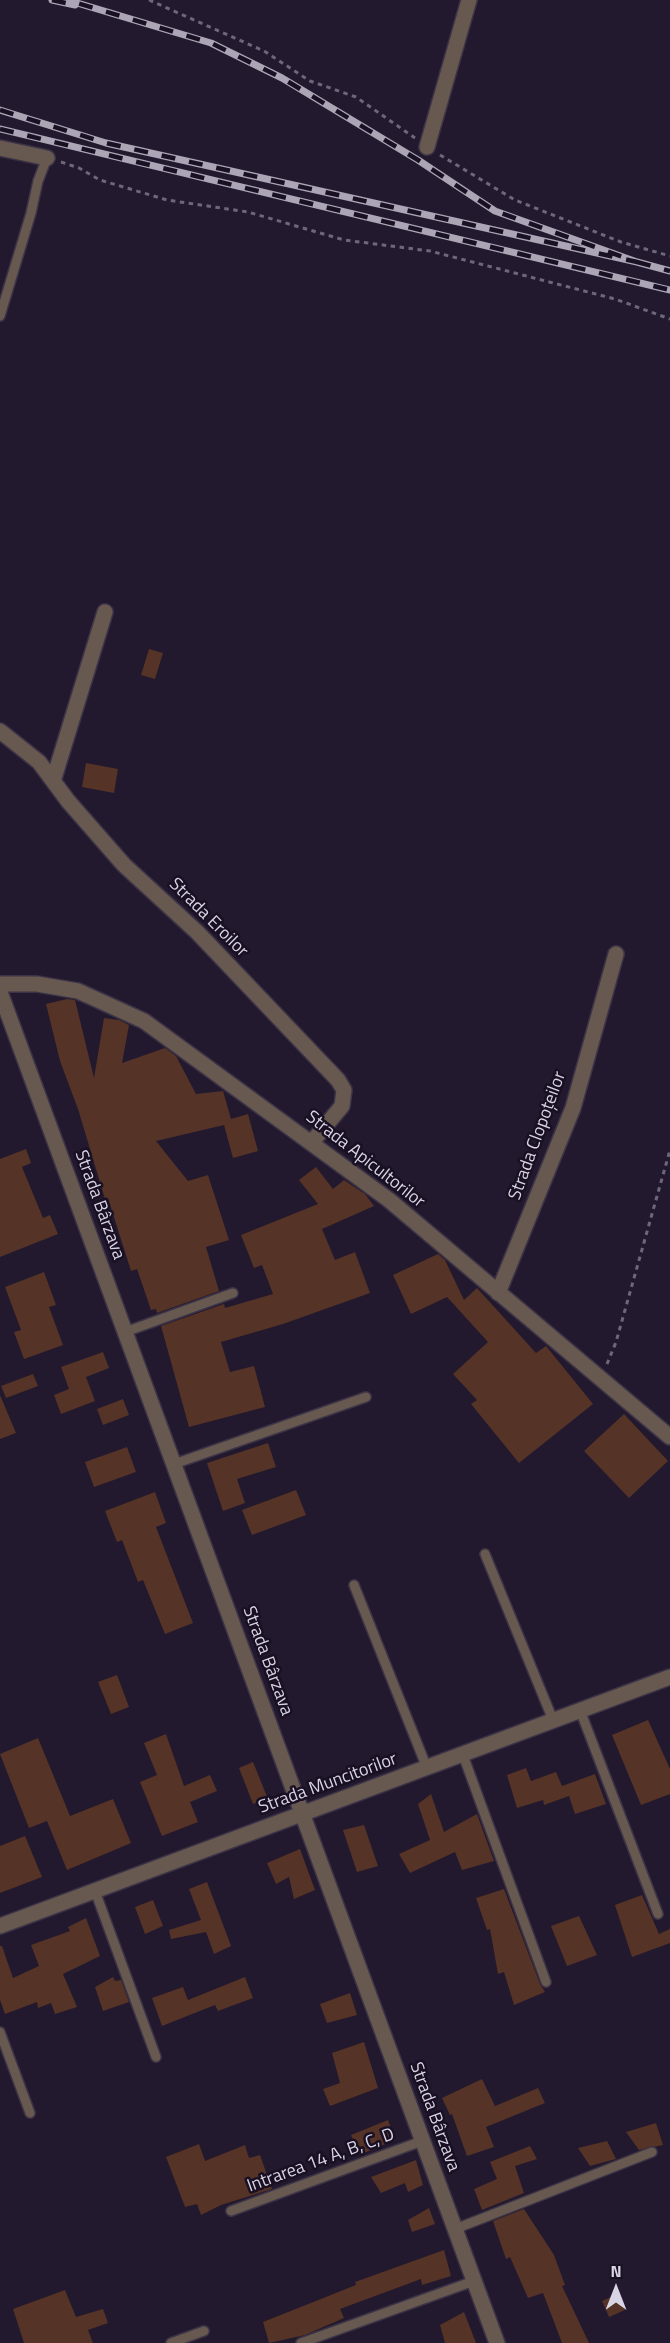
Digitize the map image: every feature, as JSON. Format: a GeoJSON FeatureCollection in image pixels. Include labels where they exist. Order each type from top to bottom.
{"type":"FeatureCollection","features":[{"type":"Feature","properties":{"kind":"street"},"geometry":{"type":"LineString","coordinates":[[427,147],[469,0]]}},
{"type":"Feature","properties":{"kind":"street"},"geometry":{"type":"LineString","coordinates":[[0,148],[47,158]]}},
{"type":"Feature","properties":{"kind":"street"},"geometry":{"type":"LineString","coordinates":[[54,778],[105,612]]}},
{"type":"Feature","properties":{"kind":"street","name":"Strada Eroilor"},"geometry":{"type":"LineString","coordinates":[[0,731],[23,747],[54,778],[68,801],[124,865],[197,932],[338,1080],[344,1090],[342,1106],[312,1142]]}},
{"type":"Feature","properties":{"kind":"street","name":"Strada Clopoțeilor"},"geometry":{"type":"LineString","coordinates":[[498,1293],[573,1108],[616,954]]}},
{"type":"Feature","properties":{"kind":"street","name":"Strada Apicultorilor"},"geometry":{"type":"LineString","coordinates":[[0,984],[37,984],[78,991],[144,1021],[389,1200],[670,1437]]}},
{"type":"Feature","properties":{"kind":"street","name":"Strada Bârzava"},"geometry":{"type":"LineString","coordinates":[[0,992],[497,2343]]}},
{"type":"Feature","properties":{"kind":"street","name":"Strada Muncitorilor"},"geometry":{"type":"LineString","coordinates":[[0,1926],[670,1677]]}},
{"type":"Feature","properties":{"kind":"lane"},"geometry":{"type":"LineString","coordinates":[[0,316],[31,213],[38,181],[47,158]]}},
{"type":"Feature","properties":{"kind":"lane"},"geometry":{"type":"LineString","coordinates":[[125,1332],[234,1293]]}},
{"type":"Feature","properties":{"kind":"lane"},"geometry":{"type":"LineString","coordinates":[[174,1464],[366,1397]]}},
{"type":"Feature","properties":{"kind":"lane"},"geometry":{"type":"LineString","coordinates":[[485,1554],[553,1720]]}},
{"type":"Feature","properties":{"kind":"lane"},"geometry":{"type":"LineString","coordinates":[[354,1585],[427,1768]]}},
{"type":"Feature","properties":{"kind":"lane"},"geometry":{"type":"LineString","coordinates":[[580,1710],[658,1914]]}},
{"type":"Feature","properties":{"kind":"lane"},"geometry":{"type":"LineString","coordinates":[[463,1755],[546,1982]]}},
{"type":"Feature","properties":{"kind":"lane"},"geometry":{"type":"LineString","coordinates":[[95,1891],[156,2057]]}},
{"type":"Feature","properties":{"kind":"lane"},"geometry":{"type":"LineString","coordinates":[[0,2032],[30,2113]]}},
{"type":"Feature","properties":{"kind":"lane","name":"Intrarea 14 A, B, C, D"},"geometry":{"type":"LineString","coordinates":[[231,2211],[423,2141]]}},
{"type":"Feature","properties":{"kind":"lane"},"geometry":{"type":"LineString","coordinates":[[455,2229],[652,2152]]}},
{"type":"Feature","properties":{"kind":"lane"},"geometry":{"type":"LineString","coordinates":[[301,2343],[474,2281]]}},
{"type":"Feature","properties":{"kind":"lane"},"geometry":{"type":"LineString","coordinates":[[171,2343],[204,2331]]}},
{"type":"Feature","properties":{"kind":"path"},"geometry":{"type":"LineString","coordinates":[[149,0],[264,51],[310,81],[356,97],[427,147],[515,200],[621,242],[670,256]]}},
{"type":"Feature","properties":{"kind":"path"},"geometry":{"type":"LineString","coordinates":[[47,158],[79,168],[100,180],[167,200],[248,212],[344,240],[388,243],[440,253],[615,299],[670,319]]}},
{"type":"Feature","properties":{"kind":"path"},"geometry":{"type":"LineString","coordinates":[[600,1380],[616,1342],[670,1150]]}},
{"type":"Feature","properties":{"kind":"building"},"geometry":{"type":"Polygon","coordinates":[[[149,649],[163,653],[155,679],[141,675],[149,649]]]}},
{"type":"Feature","properties":{"kind":"building"},"geometry":{"type":"Polygon","coordinates":[[[86,763],[118,769],[114,793],[82,787],[86,763]]]}},
{"type":"Feature","properties":{"kind":"building"},"geometry":{"type":"Polygon","coordinates":[[[67,999],[75,1000],[94,1078],[104,1018],[119,1020],[129,1025],[122,1063],[165,1048],[176,1056],[196,1094],[223,1091],[231,1119],[248,1114],[258,1151],[233,1158],[224,1125],[156,1141],[188,1181],[208,1175],[229,1240],[206,1247],[219,1291],[157,1313],[156,1309],[151,1310],[137,1269],[131,1271],[60,1061],[46,1004],[67,999]]]}},
{"type":"Feature","properties":{"kind":"building"},"geometry":{"type":"Polygon","coordinates":[[[26,1149],[31,1163],[22,1167],[43,1218],[50,1215],[58,1234],[0,1257],[0,1159],[26,1149]]]}},
{"type":"Feature","properties":{"kind":"building"},"geometry":{"type":"Polygon","coordinates":[[[316,1167],[333,1189],[344,1180],[365,1194],[374,1206],[322,1229],[335,1260],[355,1252],[370,1293],[283,1324],[221,1342],[230,1372],[254,1366],[265,1407],[189,1427],[161,1326],[224,1304],[225,1308],[273,1294],[262,1265],[254,1268],[241,1235],[318,1204],[299,1180],[316,1167]]]}},
{"type":"Feature","properties":{"kind":"building"},"geometry":{"type":"Polygon","coordinates":[[[438,1254],[445,1260],[464,1300],[477,1288],[536,1353],[546,1346],[593,1404],[519,1463],[471,1404],[477,1400],[453,1374],[488,1342],[447,1297],[411,1314],[393,1275],[438,1254]]]}},
{"type":"Feature","properties":{"kind":"building"},"geometry":{"type":"Polygon","coordinates":[[[44,1272],[56,1305],[49,1307],[63,1345],[24,1359],[14,1332],[21,1330],[5,1287],[44,1272]]]}},
{"type":"Feature","properties":{"kind":"building"},"geometry":{"type":"Polygon","coordinates":[[[103,1352],[109,1368],[86,1377],[95,1401],[61,1414],[54,1395],[69,1389],[61,1367],[103,1352]]]}},
{"type":"Feature","properties":{"kind":"building"},"geometry":{"type":"Polygon","coordinates":[[[33,1374],[38,1386],[6,1398],[1,1386],[33,1374]]]}},
{"type":"Feature","properties":{"kind":"building"},"geometry":{"type":"Polygon","coordinates":[[[0,1395],[16,1433],[0,1439],[0,1395]]]}},
{"type":"Feature","properties":{"kind":"building"},"geometry":{"type":"Polygon","coordinates":[[[123,1399],[129,1415],[103,1425],[97,1409],[123,1399]]]}},
{"type":"Feature","properties":{"kind":"building"},"geometry":{"type":"Polygon","coordinates":[[[624,1414],[668,1461],[629,1498],[584,1451],[624,1414]]]}},
{"type":"Feature","properties":{"kind":"building"},"geometry":{"type":"Polygon","coordinates":[[[268,1443],[276,1467],[237,1479],[245,1503],[223,1511],[207,1463],[268,1443]]]}},
{"type":"Feature","properties":{"kind":"building"},"geometry":{"type":"Polygon","coordinates":[[[127,1447],[136,1472],[94,1487],[85,1462],[127,1447]]]}},
{"type":"Feature","properties":{"kind":"building"},"geometry":{"type":"Polygon","coordinates":[[[296,1490],[306,1515],[252,1535],[242,1510],[296,1490]]]}},
{"type":"Feature","properties":{"kind":"building"},"geometry":{"type":"Polygon","coordinates":[[[155,1492],[166,1523],[156,1527],[193,1623],[165,1634],[143,1580],[138,1582],[122,1540],[117,1542],[105,1511],[155,1492]]]}},
{"type":"Feature","properties":{"kind":"building"},"geometry":{"type":"Polygon","coordinates":[[[117,1675],[129,1707],[111,1714],[98,1682],[117,1675]]]}},
{"type":"Feature","properties":{"kind":"building"},"geometry":{"type":"Polygon","coordinates":[[[648,1720],[670,1769],[670,1794],[641,1805],[612,1735],[648,1720]]]}},
{"type":"Feature","properties":{"kind":"building"},"geometry":{"type":"Polygon","coordinates":[[[166,1734],[184,1786],[210,1775],[217,1791],[190,1802],[198,1822],[162,1836],[140,1782],[157,1775],[144,1743],[166,1734]]]}},
{"type":"Feature","properties":{"kind":"building"},"geometry":{"type":"Polygon","coordinates":[[[38,1738],[70,1816],[113,1799],[131,1843],[67,1870],[47,1821],[29,1828],[0,1754],[38,1738]]]}},
{"type":"Feature","properties":{"kind":"building"},"geometry":{"type":"Polygon","coordinates":[[[253,1762],[268,1799],[253,1804],[239,1768],[253,1762]]]}},
{"type":"Feature","properties":{"kind":"building"},"geometry":{"type":"Polygon","coordinates":[[[526,1768],[531,1781],[556,1772],[562,1786],[595,1774],[606,1804],[575,1814],[569,1796],[544,1805],[543,1800],[517,1808],[507,1775],[526,1768]]]}},
{"type":"Feature","properties":{"kind":"building"},"geometry":{"type":"Polygon","coordinates":[[[431,1794],[444,1832],[477,1814],[494,1861],[462,1870],[455,1852],[410,1873],[399,1854],[430,1840],[418,1804],[431,1794]]]}},
{"type":"Feature","properties":{"kind":"building"},"geometry":{"type":"Polygon","coordinates":[[[364,1825],[378,1866],[357,1872],[343,1830],[364,1825]]]}},
{"type":"Feature","properties":{"kind":"building"},"geometry":{"type":"Polygon","coordinates":[[[25,1836],[42,1877],[0,1893],[0,1846],[25,1836]]]}},
{"type":"Feature","properties":{"kind":"building"},"geometry":{"type":"Polygon","coordinates":[[[300,1849],[315,1890],[294,1899],[289,1877],[276,1884],[267,1863],[300,1849]]]}},
{"type":"Feature","properties":{"kind":"building"},"geometry":{"type":"Polygon","coordinates":[[[207,1882],[231,1946],[214,1954],[206,1932],[171,1939],[169,1930],[201,1920],[189,1889],[207,1882]]]}},
{"type":"Feature","properties":{"kind":"building"},"geometry":{"type":"Polygon","coordinates":[[[504,1889],[545,1992],[514,2005],[504,1972],[498,1974],[490,1929],[487,1930],[476,1898],[504,1889]]]}},
{"type":"Feature","properties":{"kind":"building"},"geometry":{"type":"Polygon","coordinates":[[[642,1895],[659,1934],[670,1929],[670,1943],[632,1957],[615,1905],[642,1895]]]}},
{"type":"Feature","properties":{"kind":"building"},"geometry":{"type":"Polygon","coordinates":[[[153,1900],[163,1926],[145,1934],[135,1907],[153,1900]]]}},
{"type":"Feature","properties":{"kind":"building"},"geometry":{"type":"Polygon","coordinates":[[[579,1916],[597,1955],[567,1966],[551,1926],[579,1916]]]}},
{"type":"Feature","properties":{"kind":"building"},"geometry":{"type":"Polygon","coordinates":[[[86,1918],[100,1956],[63,1974],[77,2007],[55,2014],[51,2003],[38,2008],[37,2002],[5,2014],[0,2000],[0,1946],[2,1946],[13,1978],[39,1966],[31,1945],[70,1931],[68,1927],[86,1918]]]}},
{"type":"Feature","properties":{"kind":"building"},"geometry":{"type":"Polygon","coordinates":[[[113,1977],[115,1981],[121,1980],[129,2002],[103,2011],[95,1987],[113,1977]]]}},
{"type":"Feature","properties":{"kind":"building"},"geometry":{"type":"Polygon","coordinates":[[[245,1977],[253,1998],[218,2011],[215,2005],[162,2026],[152,1998],[183,1987],[188,2000],[245,1977]]]}},
{"type":"Feature","properties":{"kind":"building"},"geometry":{"type":"Polygon","coordinates":[[[350,1993],[357,2015],[327,2023],[320,2004],[350,1993]]]}},
{"type":"Feature","properties":{"kind":"building"},"geometry":{"type":"Polygon","coordinates":[[[364,2042],[378,2088],[330,2106],[323,2089],[340,2083],[332,2053],[364,2042]]]}},
{"type":"Feature","properties":{"kind":"building"},"geometry":{"type":"Polygon","coordinates":[[[482,2079],[495,2106],[538,2088],[545,2103],[486,2127],[494,2147],[467,2156],[452,2114],[450,2115],[442,2098],[482,2079]]]}},
{"type":"Feature","properties":{"kind":"building"},"geometry":{"type":"Polygon","coordinates":[[[388,2120],[395,2140],[359,2155],[351,2135],[388,2120]]]}},
{"type":"Feature","properties":{"kind":"building"},"geometry":{"type":"Polygon","coordinates":[[[656,2123],[663,2145],[639,2150],[626,2132],[656,2123]]]}},
{"type":"Feature","properties":{"kind":"building"},"geometry":{"type":"Polygon","coordinates":[[[607,2141],[616,2159],[590,2166],[578,2148],[607,2141]]]}},
{"type":"Feature","properties":{"kind":"building"},"geometry":{"type":"Polygon","coordinates":[[[199,2144],[205,2161],[245,2145],[249,2158],[260,2155],[272,2189],[221,2205],[201,2215],[197,2204],[185,2207],[166,2157],[199,2144]]]}},
{"type":"Feature","properties":{"kind":"building"},"geometry":{"type":"Polygon","coordinates":[[[530,2146],[537,2159],[515,2166],[524,2193],[482,2210],[474,2189],[497,2179],[490,2162],[530,2146]]]}},
{"type":"Feature","properties":{"kind":"building"},"geometry":{"type":"Polygon","coordinates":[[[416,2160],[423,2185],[408,2192],[405,2183],[381,2193],[371,2177],[416,2160]]]}},
{"type":"Feature","properties":{"kind":"building"},"geometry":{"type":"Polygon","coordinates":[[[429,2208],[435,2224],[412,2232],[408,2220],[429,2208]]]}},
{"type":"Feature","properties":{"kind":"building"},"geometry":{"type":"Polygon","coordinates":[[[524,2209],[554,2255],[565,2285],[562,2286],[589,2343],[562,2343],[543,2293],[528,2298],[510,2257],[506,2259],[493,2221],[524,2209]]]}},
{"type":"Feature","properties":{"kind":"building"},"geometry":{"type":"Polygon","coordinates":[[[444,2250],[451,2276],[422,2285],[421,2279],[340,2309],[344,2318],[305,2335],[269,2343],[263,2322],[356,2285],[355,2282],[444,2250]]]}},
{"type":"Feature","properties":{"kind":"building"},"geometry":{"type":"Polygon","coordinates":[[[65,2290],[76,2317],[103,2309],[108,2323],[88,2330],[93,2343],[24,2343],[13,2309],[65,2290]]]}},
{"type":"Feature","properties":{"kind":"building"},"geometry":{"type":"Polygon","coordinates":[[[618,2294],[625,2310],[609,2317],[602,2301],[618,2294]]]}},
{"type":"Feature","properties":{"kind":"building"},"geometry":{"type":"Polygon","coordinates":[[[464,2312],[476,2343],[445,2343],[440,2325],[464,2312]]]}},
{"type":"Feature","properties":{"kind":"railway"},"geometry":{"type":"LineString","coordinates":[[52,0],[75,5]]}},
{"type":"Feature","properties":{"kind":"railway"},"geometry":{"type":"LineString","coordinates":[[0,110],[106,143],[637,262],[495,211],[418,160],[282,78],[211,43],[67,0]]}},
{"type":"Feature","properties":{"kind":"railway"},"geometry":{"type":"LineString","coordinates":[[0,129],[670,290]]}},
{"type":"Feature","properties":{"kind":"railway"},"geometry":{"type":"LineString","coordinates":[[637,262],[670,271]]}}]}
